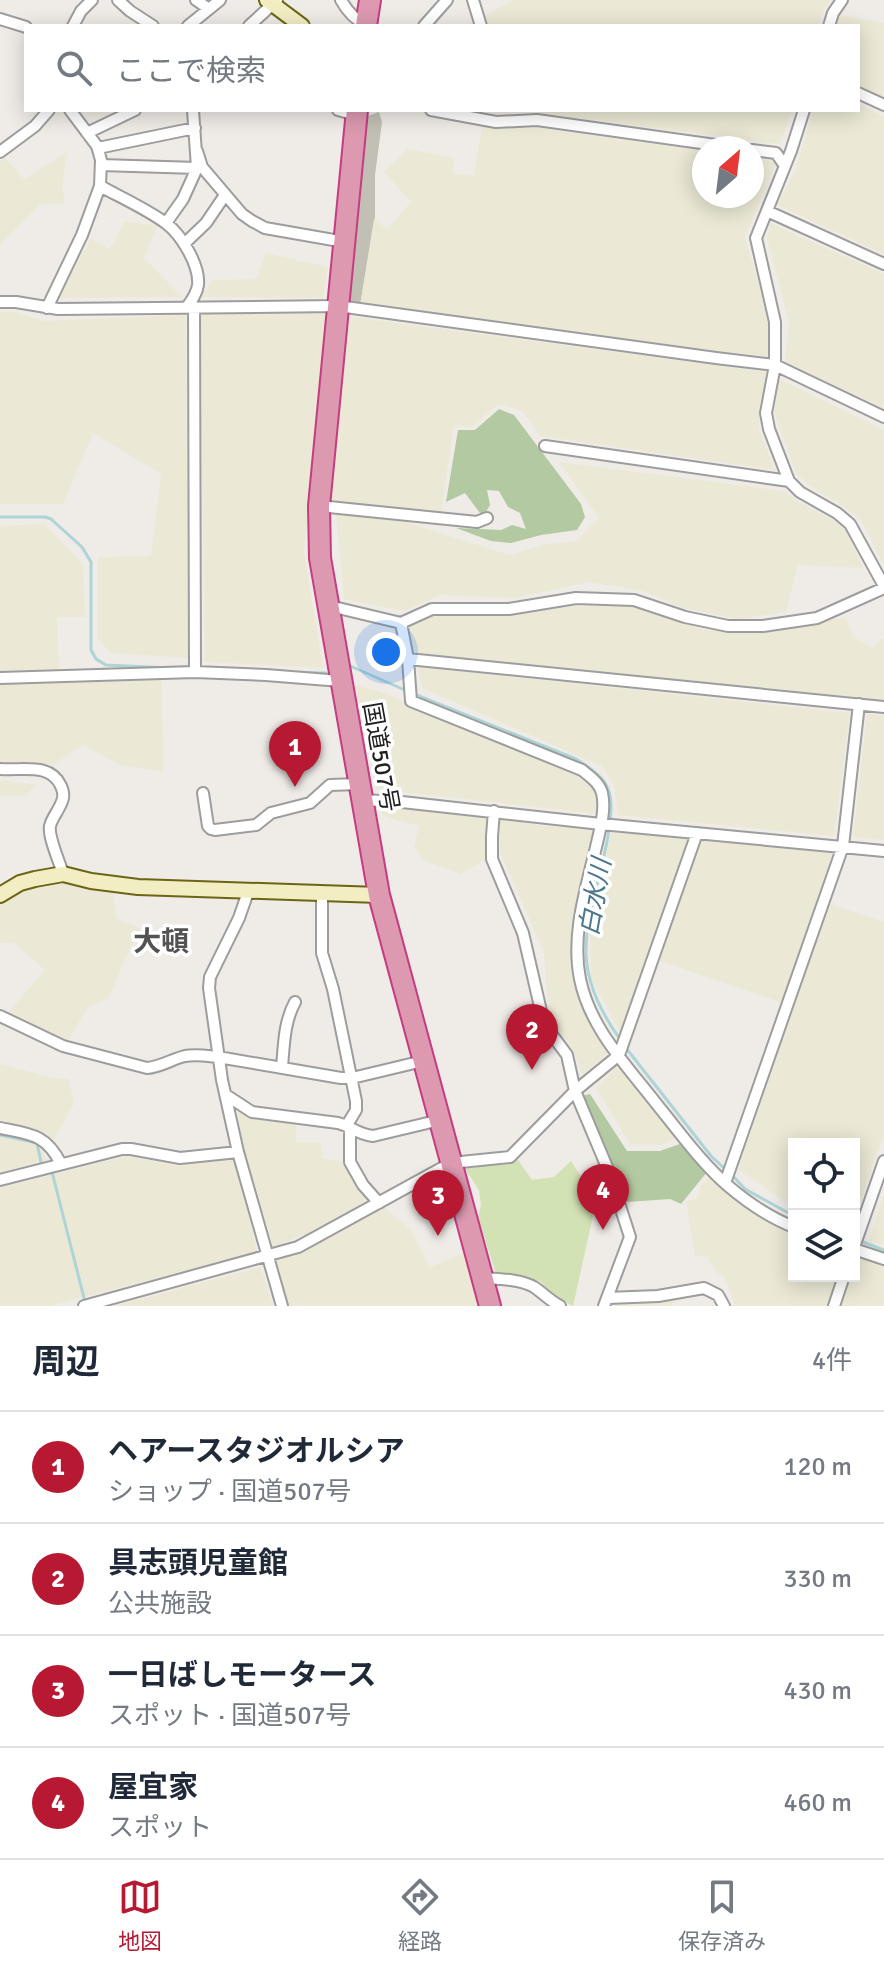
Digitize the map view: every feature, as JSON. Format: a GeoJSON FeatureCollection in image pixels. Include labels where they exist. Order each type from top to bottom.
{"type":"FeatureCollection","features":[{"type":"Feature","properties":{"kind":"highway"},"geometry":{"type":"LineString","coordinates":[[366,24],[370,0]]}},
{"type":"Feature","properties":{"kind":"highway","name":"国道507号"},"geometry":{"type":"LineString","coordinates":[[350,112],[345,242],[318,544],[379,895],[490,1306]]}},
{"type":"Feature","properties":{"kind":"street"},"geometry":{"type":"LineString","coordinates":[[74,24],[92,0]]}},
{"type":"Feature","properties":{"kind":"street"},"geometry":{"type":"LineString","coordinates":[[118,0],[150,24]]}},
{"type":"Feature","properties":{"kind":"street"},"geometry":{"type":"LineString","coordinates":[[196,0],[209,9]]}},
{"type":"Feature","properties":{"kind":"street"},"geometry":{"type":"LineString","coordinates":[[190,24],[220,0]]}},
{"type":"Feature","properties":{"kind":"street"},"geometry":{"type":"LineString","coordinates":[[341,0],[348,11],[364,24]]}},
{"type":"Feature","properties":{"kind":"street"},"geometry":{"type":"LineString","coordinates":[[426,24],[447,0]]}},
{"type":"Feature","properties":{"kind":"street"},"geometry":{"type":"LineString","coordinates":[[473,0],[480,24]]}},
{"type":"Feature","properties":{"kind":"street"},"geometry":{"type":"LineString","coordinates":[[830,24],[842,0]]}},
{"type":"Feature","properties":{"kind":"street"},"geometry":{"type":"LineString","coordinates":[[251,24],[272,1],[300,24]]}},
{"type":"Feature","properties":{"kind":"street"},"geometry":{"type":"LineString","coordinates":[[0,19],[24,26]]}},
{"type":"Feature","properties":{"kind":"street"},"geometry":{"type":"LineString","coordinates":[[860,94],[884,105]]}},
{"type":"Feature","properties":{"kind":"street"},"geometry":{"type":"LineString","coordinates":[[0,152],[35,126],[47,112]]}},
{"type":"Feature","properties":{"kind":"street"},"geometry":{"type":"LineString","coordinates":[[47,308],[82,235],[100,186],[98,148],[71,112]]}},
{"type":"Feature","properties":{"kind":"street"},"geometry":{"type":"LineString","coordinates":[[87,133],[131,112]]}},
{"type":"Feature","properties":{"kind":"street"},"geometry":{"type":"LineString","coordinates":[[166,223],[183,199],[197,168],[193,112]]}},
{"type":"Feature","properties":{"kind":"street"},"geometry":{"type":"LineString","coordinates":[[448,112],[496,122],[537,120],[692,142]]}},
{"type":"Feature","properties":{"kind":"street"},"geometry":{"type":"LineString","coordinates":[[530,112],[537,120]]}},
{"type":"Feature","properties":{"kind":"street"},"geometry":{"type":"LineString","coordinates":[[327,608],[401,623],[432,609],[509,609],[576,598],[634,600],[685,617],[728,626],[763,626],[817,618],[884,587],[850,524],[800,492],[789,481],[766,413],[775,365],[775,322],[756,238],[803,112]]}},
{"type":"Feature","properties":{"kind":"street"},"geometry":{"type":"LineString","coordinates":[[98,148],[195,128]]}},
{"type":"Feature","properties":{"kind":"street"},"geometry":{"type":"LineString","coordinates":[[197,151],[202,167],[242,214],[265,228],[345,242]]}},
{"type":"Feature","properties":{"kind":"street"},"geometry":{"type":"LineString","coordinates":[[764,152],[776,153],[785,166]]}},
{"type":"Feature","properties":{"kind":"street"},"geometry":{"type":"LineString","coordinates":[[101,165],[197,168]]}},
{"type":"Feature","properties":{"kind":"street"},"geometry":{"type":"LineString","coordinates":[[100,186],[166,223],[184,244],[197,274],[198,284],[191,307],[195,672]]}},
{"type":"Feature","properties":{"kind":"street"},"geometry":{"type":"LineString","coordinates":[[184,244],[206,223],[225,195]]}},
{"type":"Feature","properties":{"kind":"street"},"geometry":{"type":"LineString","coordinates":[[767,211],[884,264]]}},
{"type":"Feature","properties":{"kind":"street"},"geometry":{"type":"LineString","coordinates":[[0,302],[47,308],[338,306],[775,365],[884,417]]}},
{"type":"Feature","properties":{"kind":"street"},"geometry":{"type":"LineString","coordinates":[[545,446],[789,481]]}},
{"type":"Feature","properties":{"kind":"street"},"geometry":{"type":"LineString","coordinates":[[319,506],[477,522],[487,518]]}},
{"type":"Feature","properties":{"kind":"street"},"geometry":{"type":"LineString","coordinates":[[401,623],[411,701],[582,770],[601,789],[601,824],[577,945],[580,978],[586,999],[601,1030],[619,1055],[702,1160],[753,1206],[788,1224]]}},
{"type":"Feature","properties":{"kind":"street"},"geometry":{"type":"LineString","coordinates":[[408,659],[884,707]]}},
{"type":"Feature","properties":{"kind":"street"},"geometry":{"type":"LineString","coordinates":[[0,678],[195,672],[341,681]]}},
{"type":"Feature","properties":{"kind":"street"},"geometry":{"type":"LineString","coordinates":[[725,1183],[843,846],[859,704]]}},
{"type":"Feature","properties":{"kind":"street"},"geometry":{"type":"LineString","coordinates":[[0,769],[42,769],[58,781],[63,801],[50,824],[50,832],[63,874]]}},
{"type":"Feature","properties":{"kind":"street"},"geometry":{"type":"LineString","coordinates":[[203,793],[208,826],[215,830],[256,825],[271,813],[310,803],[330,785],[402,802],[884,851]]}},
{"type":"Feature","properties":{"kind":"street"},"geometry":{"type":"LineString","coordinates":[[494,811],[492,859],[523,933],[544,1024],[567,1055],[575,1091],[609,1172],[630,1237],[606,1302],[704,1288],[718,1295],[724,1306]]}},
{"type":"Feature","properties":{"kind":"street"},"geometry":{"type":"LineString","coordinates":[[84,1306],[298,1247],[451,1163],[510,1157],[575,1091],[619,1055],[697,833]]}},
{"type":"Feature","properties":{"kind":"street"},"geometry":{"type":"LineString","coordinates":[[0,895],[20,883],[63,874],[113,885],[379,895]]}},
{"type":"Feature","properties":{"kind":"street"},"geometry":{"type":"LineString","coordinates":[[248,892],[210,977],[209,988],[218,1057],[238,1152],[282,1306]]}},
{"type":"Feature","properties":{"kind":"street"},"geometry":{"type":"LineString","coordinates":[[322,894],[322,953],[333,989],[356,1110],[349,1126],[350,1162],[363,1185],[379,1203]]}},
{"type":"Feature","properties":{"kind":"street"},"geometry":{"type":"LineString","coordinates":[[282,1067],[287,1022],[295,1002]]}},
{"type":"Feature","properties":{"kind":"street"},"geometry":{"type":"LineString","coordinates":[[0,1016],[63,1046],[153,1068],[183,1056],[218,1057],[352,1078],[423,1061]]}},
{"type":"Feature","properties":{"kind":"street"},"geometry":{"type":"LineString","coordinates":[[226,1095],[252,1112],[349,1126],[355,1132],[373,1136],[440,1120]]}},
{"type":"Feature","properties":{"kind":"street"},"geometry":{"type":"LineString","coordinates":[[0,1128],[44,1140],[55,1151],[61,1164]]}},
{"type":"Feature","properties":{"kind":"street"},"geometry":{"type":"LineString","coordinates":[[0,1180],[122,1149],[180,1158],[238,1152]]}},
{"type":"Feature","properties":{"kind":"street"},"geometry":{"type":"LineString","coordinates":[[860,1231],[884,1161]]}},
{"type":"Feature","properties":{"kind":"street"},"geometry":{"type":"LineString","coordinates":[[860,1250],[884,1259]]}},
{"type":"Feature","properties":{"kind":"street"},"geometry":{"type":"LineString","coordinates":[[482,1278],[519,1282],[533,1287],[560,1306]]}},
{"type":"Feature","properties":{"kind":"street"},"geometry":{"type":"LineString","coordinates":[[834,1306],[842,1282]]}},
{"type":"Feature","properties":{"kind":"shaded area"},"geometry":{"type":"Polygon","coordinates":[[[513,0],[831,0],[819,24],[487,24],[485,16],[513,0]]]}},
{"type":"Feature","properties":{"kind":"shaded area"},"geometry":{"type":"Polygon","coordinates":[[[839,15],[884,23],[884,100],[860,89],[860,24],[836,24],[839,15]]]}},
{"type":"Feature","properties":{"kind":"shaded area"},"geometry":{"type":"Polygon","coordinates":[[[860,105],[884,116],[884,254],[777,205],[795,172],[812,112],[860,112],[860,105]]]}},
{"type":"Feature","properties":{"kind":"shaded area"},"geometry":{"type":"Polygon","coordinates":[[[379,112],[382,122],[375,175],[375,217],[360,306],[350,305],[346,301],[365,117],[379,112]]]}},
{"type":"Feature","properties":{"kind":"shaded area"},"geometry":{"type":"Polygon","coordinates":[[[538,112],[791,112],[780,144],[764,142],[764,136],[718,136],[538,112]]]}},
{"type":"Feature","properties":{"kind":"shaded area"},"geometry":{"type":"Polygon","coordinates":[[[482,127],[537,128],[692,149],[692,208],[757,208],[745,237],[769,323],[769,357],[360,306],[374,219],[387,229],[411,202],[384,172],[408,149],[454,158],[453,173],[474,176],[482,127]]]}},
{"type":"Feature","properties":{"kind":"shaded area"},"geometry":{"type":"Polygon","coordinates":[[[67,152],[62,186],[65,204],[41,204],[0,245],[0,161],[4,157],[24,179],[67,152]]]}},
{"type":"Feature","properties":{"kind":"shaded area"},"geometry":{"type":"Polygon","coordinates":[[[764,159],[776,164],[764,192],[764,159]]]}},
{"type":"Feature","properties":{"kind":"shaded area"},"geometry":{"type":"Polygon","coordinates":[[[125,221],[157,226],[144,258],[182,297],[59,298],[91,238],[110,249],[125,221]]]}},
{"type":"Feature","properties":{"kind":"shaded area"},"geometry":{"type":"Polygon","coordinates":[[[770,223],[884,274],[884,408],[785,362],[789,322],[767,239],[770,223]]]}},
{"type":"Feature","properties":{"kind":"shaded area"},"geometry":{"type":"Polygon","coordinates":[[[266,253],[328,267],[323,298],[201,297],[212,280],[256,279],[266,253]]]}},
{"type":"Feature","properties":{"kind":"shaded area"},"geometry":{"type":"Polygon","coordinates":[[[319,309],[328,317],[304,552],[323,668],[205,662],[200,313],[319,309]]]}},
{"type":"Feature","properties":{"kind":"shaded area"},"geometry":{"type":"Polygon","coordinates":[[[11,311],[44,321],[186,315],[188,658],[111,653],[98,639],[98,557],[151,556],[161,474],[93,433],[63,504],[0,504],[0,312],[11,311]]]}},
{"type":"Feature","properties":{"kind":"shaded area"},"geometry":{"type":"Polygon","coordinates":[[[345,316],[766,372],[758,427],[775,470],[540,436],[522,411],[498,404],[472,427],[454,425],[441,512],[326,503],[345,316]]]}},
{"type":"Feature","properties":{"kind":"shaded area"},"geometry":{"type":"Polygon","coordinates":[[[779,379],[884,430],[884,566],[863,523],[846,508],[808,485],[796,473],[774,413],[779,379]]]}},
{"type":"Feature","properties":{"kind":"shaded area"},"geometry":{"type":"Polygon","coordinates":[[[559,462],[783,491],[844,526],[863,568],[798,565],[786,612],[739,619],[683,608],[643,591],[588,582],[517,598],[440,595],[404,611],[344,599],[336,512],[409,523],[509,555],[543,545],[576,541],[599,518],[559,462]]]}},
{"type":"Feature","properties":{"kind":"shaded area"},"geometry":{"type":"Polygon","coordinates":[[[44,524],[83,564],[85,617],[57,617],[59,669],[0,671],[0,526],[44,524]]]}},
{"type":"Feature","properties":{"kind":"shaded area"},"geometry":{"type":"Polygon","coordinates":[[[575,606],[630,606],[703,630],[759,632],[845,617],[853,636],[872,648],[884,638],[884,703],[413,653],[407,627],[433,615],[509,616],[575,606]]]}},
{"type":"Feature","properties":{"kind":"shaded area"},"geometry":{"type":"Polygon","coordinates":[[[418,667],[850,713],[834,836],[618,815],[614,786],[602,766],[422,688],[418,667]]]}},
{"type":"Feature","properties":{"kind":"shaded area"},"geometry":{"type":"Polygon","coordinates":[[[162,677],[163,772],[120,765],[83,745],[52,765],[0,763],[0,684],[162,677]]]}},
{"type":"Feature","properties":{"kind":"shaded area"},"geometry":{"type":"Polygon","coordinates":[[[355,685],[389,694],[417,709],[582,777],[595,792],[598,814],[376,789],[355,685]]]}},
{"type":"Feature","properties":{"kind":"shaded area"},"geometry":{"type":"Polygon","coordinates":[[[867,714],[884,716],[884,840],[853,837],[867,714]]]}},
{"type":"Feature","properties":{"kind":"shaded area"},"geometry":{"type":"Polygon","coordinates":[[[0,780],[36,785],[25,796],[0,796],[0,780]]]}},
{"type":"Feature","properties":{"kind":"shaded area"},"geometry":{"type":"Polygon","coordinates":[[[380,807],[486,816],[485,860],[460,874],[423,860],[414,847],[419,826],[383,816],[380,807]]]}},
{"type":"Feature","properties":{"kind":"shaded area"},"geometry":{"type":"Polygon","coordinates":[[[500,818],[535,825],[594,830],[572,939],[574,986],[597,1032],[611,1050],[582,1075],[573,1049],[553,1021],[547,994],[544,952],[500,853],[500,818]]]}},
{"type":"Feature","properties":{"kind":"shaded area"},"geometry":{"type":"Polygon","coordinates":[[[611,833],[690,837],[620,1033],[591,978],[590,928],[611,833]]]}},
{"type":"Feature","properties":{"kind":"shaded area"},"geometry":{"type":"Polygon","coordinates":[[[701,840],[833,853],[782,1003],[660,961],[701,840]]]}},
{"type":"Feature","properties":{"kind":"shaded area"},"geometry":{"type":"Polygon","coordinates":[[[64,881],[113,891],[116,918],[141,929],[109,998],[88,1007],[67,1042],[7,1014],[45,970],[14,943],[0,943],[0,904],[28,887],[64,881]]]}},
{"type":"Feature","properties":{"kind":"shaded area"},"geometry":{"type":"Polygon","coordinates":[[[830,904],[884,922],[884,1135],[860,1201],[860,1138],[788,1138],[788,1204],[738,1169],[830,904]]]}},
{"type":"Feature","properties":{"kind":"shaded area"},"geometry":{"type":"Polygon","coordinates":[[[621,1063],[677,1137],[662,1145],[630,1144],[596,1088],[621,1063]]]}},
{"type":"Feature","properties":{"kind":"shaded area"},"geometry":{"type":"Polygon","coordinates":[[[0,1064],[69,1079],[74,1104],[52,1143],[47,1133],[0,1122],[0,1064]]]}},
{"type":"Feature","properties":{"kind":"shaded area"},"geometry":{"type":"Polygon","coordinates":[[[237,1108],[249,1118],[296,1125],[296,1142],[320,1142],[323,1158],[345,1162],[367,1200],[322,1229],[273,1246],[243,1145],[237,1108]]]}},
{"type":"Feature","properties":{"kind":"shaded area"},"geometry":{"type":"Polygon","coordinates":[[[0,1136],[40,1146],[47,1160],[0,1172],[0,1136]]]}},
{"type":"Feature","properties":{"kind":"shaded area"},"geometry":{"type":"Polygon","coordinates":[[[127,1156],[176,1166],[235,1156],[257,1252],[49,1306],[0,1306],[0,1188],[127,1156]]]}},
{"type":"Feature","properties":{"kind":"shaded area"},"geometry":{"type":"Polygon","coordinates":[[[711,1175],[748,1209],[788,1231],[788,1282],[836,1282],[827,1306],[735,1306],[725,1277],[716,1272],[708,1257],[695,1256],[686,1201],[697,1199],[701,1185],[711,1175]]]}},
{"type":"Feature","properties":{"kind":"shaded area"},"geometry":{"type":"Polygon","coordinates":[[[884,1193],[884,1245],[869,1241],[884,1193]]]}},
{"type":"Feature","properties":{"kind":"shaded area"},"geometry":{"type":"Polygon","coordinates":[[[384,1207],[411,1230],[430,1267],[467,1252],[481,1306],[287,1306],[273,1261],[326,1240],[384,1207]]]}},
{"type":"Feature","properties":{"kind":"shaded area"},"geometry":{"type":"Polygon","coordinates":[[[860,1256],[884,1264],[884,1306],[840,1306],[848,1282],[860,1282],[860,1256]]]}},
{"type":"Feature","properties":{"kind":"shaded area"},"geometry":{"type":"Polygon","coordinates":[[[261,1267],[273,1306],[114,1306],[261,1267]]]}},
{"type":"Feature","properties":{"kind":"shaded area"},"geometry":{"type":"Polygon","coordinates":[[[671,1300],[673,1306],[611,1306],[613,1301],[671,1300]]]}},
{"type":"Feature","properties":{"kind":"green space"},"geometry":{"type":"Polygon","coordinates":[[[499,409],[514,415],[581,504],[585,517],[577,530],[511,543],[491,541],[456,528],[501,530],[512,525],[526,529],[520,513],[508,507],[499,491],[487,490],[490,505],[483,517],[465,493],[446,502],[458,430],[475,430],[499,409]]]}},
{"type":"Feature","properties":{"kind":"green space"},"geometry":{"type":"Polygon","coordinates":[[[590,1094],[627,1151],[660,1151],[680,1144],[707,1172],[681,1204],[670,1199],[627,1202],[581,1096],[590,1094]]]}},
{"type":"Feature","properties":{"kind":"green space"},"geometry":{"type":"Polygon","coordinates":[[[518,1160],[532,1180],[554,1177],[571,1161],[587,1186],[604,1185],[611,1201],[592,1201],[593,1216],[573,1306],[555,1296],[540,1281],[496,1273],[478,1218],[481,1205],[479,1190],[465,1169],[518,1160]]]}},
{"type":"Feature","properties":{"kind":"waterway","name":"白水川"},"geometry":{"type":"LineString","coordinates":[[0,517],[51,519],[82,547],[91,562],[91,650],[96,659],[106,665],[170,668]]}},
{"type":"Feature","properties":{"kind":"waterway","name":"白水川"},"geometry":{"type":"LineString","coordinates":[[348,665],[407,691]]}},
{"type":"Feature","properties":{"kind":"waterway","name":"白水川"},"geometry":{"type":"LineString","coordinates":[[285,672],[326,673]]}},
{"type":"Feature","properties":{"kind":"waterway","name":"白水川"},"geometry":{"type":"LineString","coordinates":[[414,694],[586,765],[600,777],[609,791],[610,821]]}},
{"type":"Feature","properties":{"kind":"waterway","name":"白水川"},"geometry":{"type":"LineString","coordinates":[[609,829],[589,920],[586,951],[589,976],[597,1000],[622,1042]]}},
{"type":"Feature","properties":{"kind":"waterway","name":"白水川"},"geometry":{"type":"LineString","coordinates":[[626,1048],[711,1156],[725,1169]]}},
{"type":"Feature","properties":{"kind":"waterway"},"geometry":{"type":"LineString","coordinates":[[0,1135],[37,1143],[41,1162]]}},
{"type":"Feature","properties":{"kind":"waterway"},"geometry":{"type":"LineString","coordinates":[[52,1172],[84,1298]]}},
{"type":"Feature","properties":{"kind":"waterway","name":"白水川"},"geometry":{"type":"LineString","coordinates":[[731,1174],[745,1189],[788,1213]]}},
{"type":"Feature","properties":{"kind":"waterway","name":"白水川"},"geometry":{"type":"LineString","coordinates":[[860,1241],[884,1250]]}},
{"type":"Feature","properties":{"kind":"place","name":"ヘアースタジオルシア"},"geometry":{"type":"Point","coordinates":[295,787]}},
{"type":"Feature","properties":{"kind":"place","name":"具志頭児童館"},"geometry":{"type":"Point","coordinates":[532,1070]}},
{"type":"Feature","properties":{"kind":"place","name":"屋宜家"},"geometry":{"type":"Point","coordinates":[603,1230]}},
{"type":"Feature","properties":{"kind":"place","name":"一日ばしモータース"},"geometry":{"type":"Point","coordinates":[438,1236]}},
{"type":"Feature","properties":{"kind":"district","name":"大頓"},"geometry":{"type":"Point","coordinates":[161,941]}}]}
